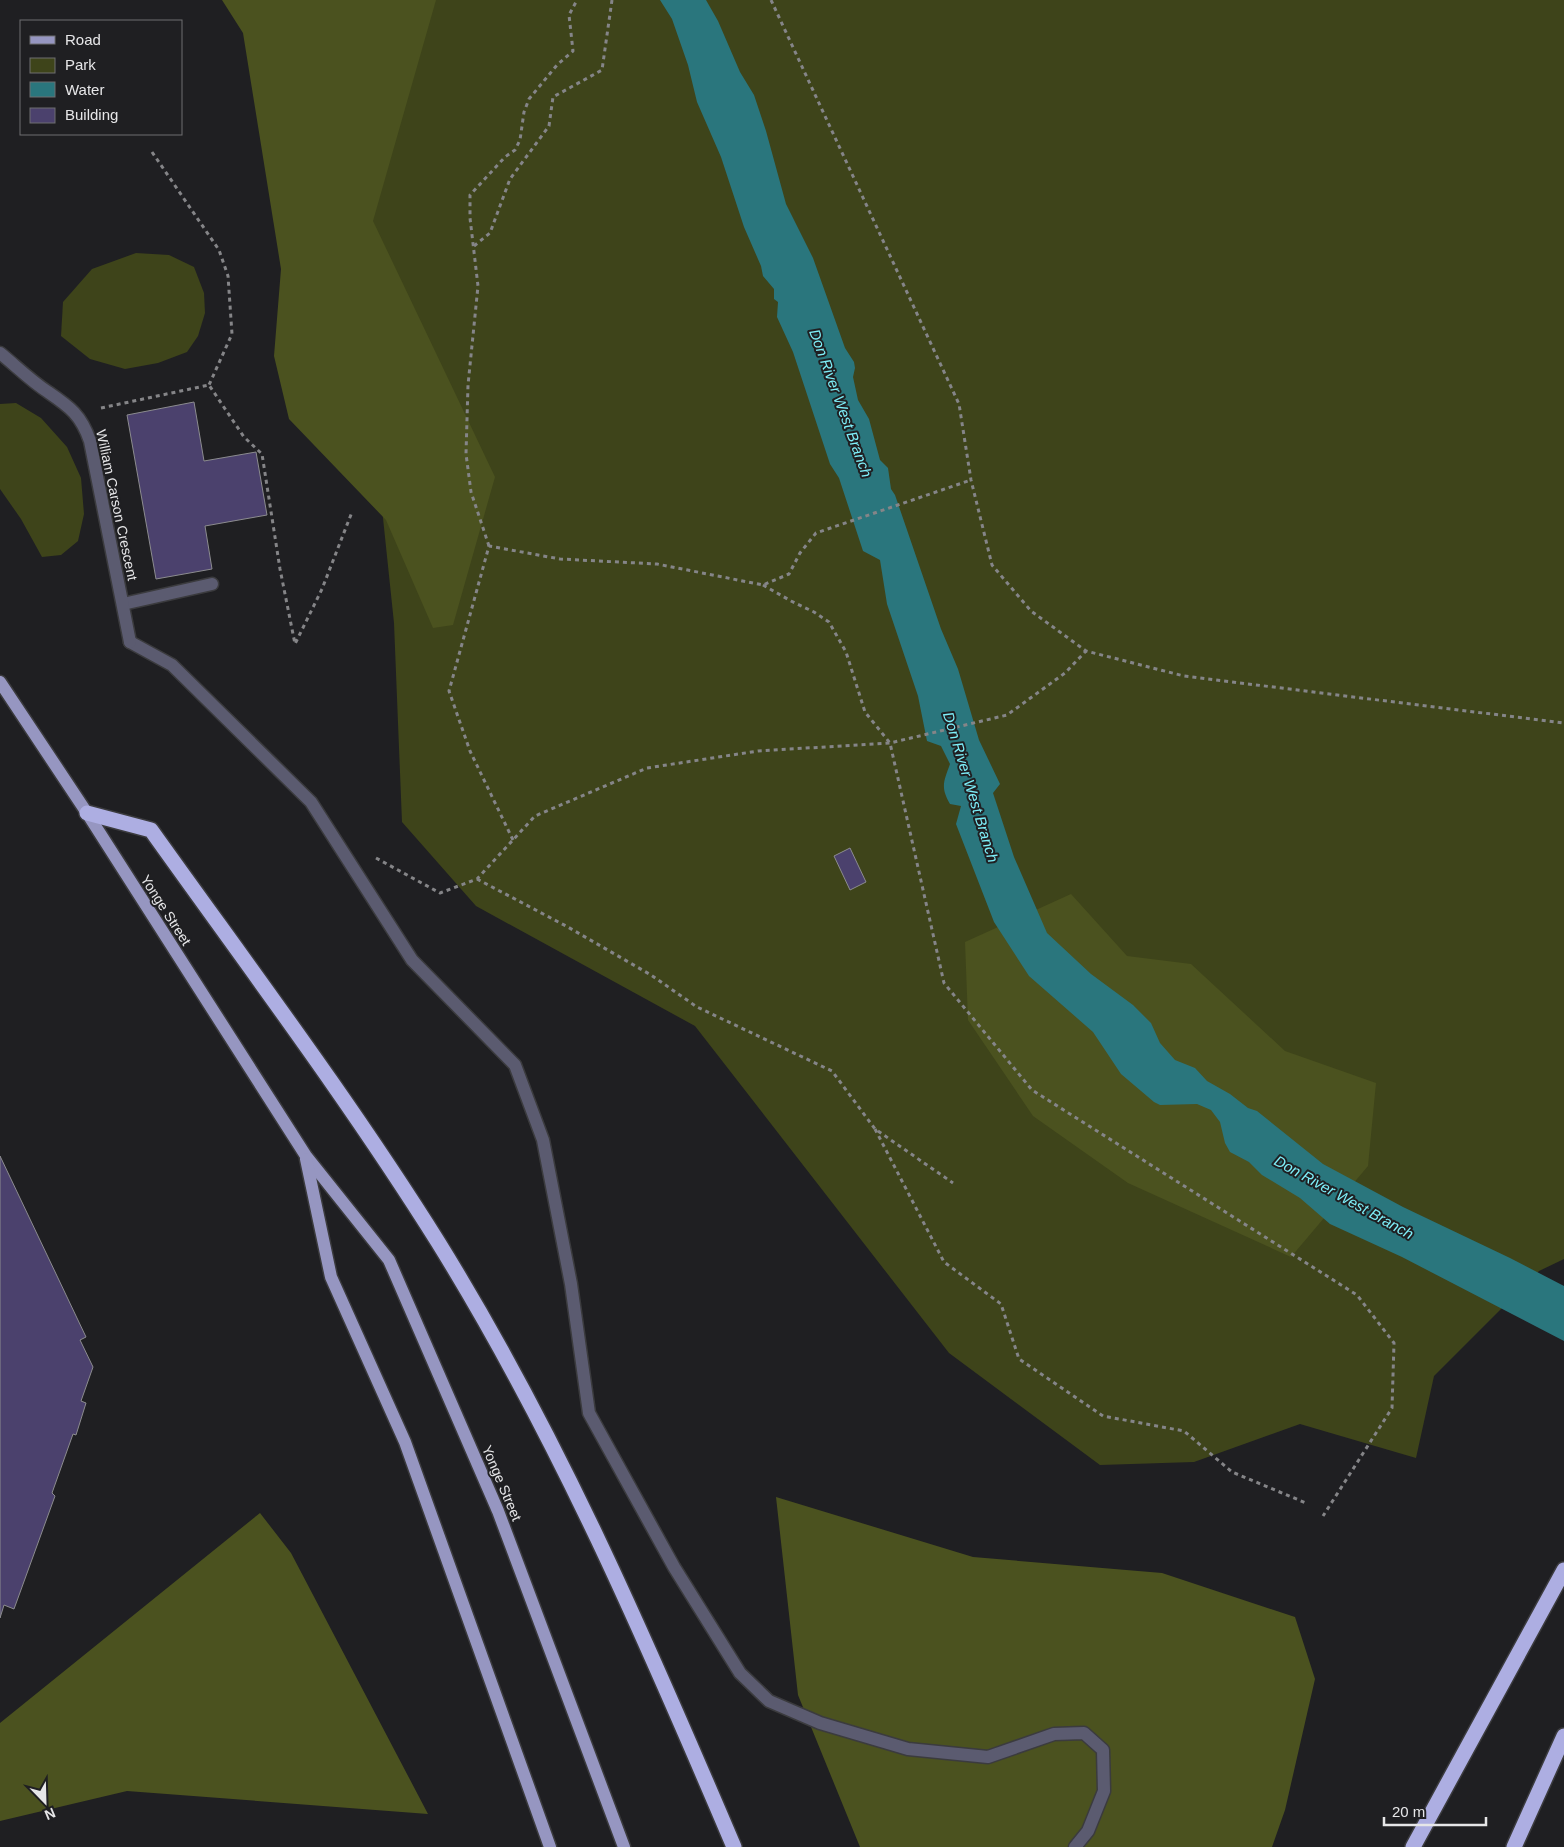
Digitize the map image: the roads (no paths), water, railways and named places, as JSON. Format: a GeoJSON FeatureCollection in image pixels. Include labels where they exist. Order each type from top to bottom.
{"type":"FeatureCollection","features":[{"type":"Feature","properties":{"kind":"highway"},"geometry":{"type":"LineString","coordinates":[[86,813],[151,830],[348,1106],[438,1243],[525,1394],[603,1547],[734,1847]]}},
{"type":"Feature","properties":{"kind":"highway"},"geometry":{"type":"LineString","coordinates":[[1413,1847],[1564,1570]]}},
{"type":"Feature","properties":{"kind":"highway"},"geometry":{"type":"LineString","coordinates":[[1514,1847],[1564,1736]]}},
{"type":"Feature","properties":{"kind":"main road","name":"Yonge Street"},"geometry":{"type":"LineString","coordinates":[[0,682],[306,1156],[389,1260],[498,1511],[624,1847]]}},
{"type":"Feature","properties":{"kind":"main road","name":"Yonge Street"},"geometry":{"type":"LineString","coordinates":[[306,1156],[330,1277],[405,1442],[550,1847]]}},
{"type":"Feature","properties":{"kind":"street","name":"William Carson Crescent"},"geometry":{"type":"LineString","coordinates":[[0,353],[58,397],[77,414],[84,427],[90,441],[130,642],[172,665],[311,802],[412,960],[515,1065],[543,1140],[571,1284],[589,1413],[674,1567],[740,1673],[769,1701],[820,1723],[908,1749],[988,1757],[1054,1734],[1084,1733],[1103,1750],[1104,1791],[1088,1831],[1076,1847]]}},
{"type":"Feature","properties":{"kind":"street"},"geometry":{"type":"LineString","coordinates":[[123,604],[212,584]]}},
{"type":"Feature","properties":{"kind":"water","name":"Don River West Branch"},"geometry":{"type":"Polygon","coordinates":[[[660,0],[706,0],[718,21],[740,72],[754,95],[786,204],[813,258],[845,348],[854,362],[853,377],[858,400],[869,419],[880,460],[888,468],[891,489],[895,495],[941,629],[958,669],[979,740],[1000,784],[993,793],[1014,857],[1047,933],[1091,974],[1133,1005],[1151,1023],[1160,1043],[1175,1060],[1195,1068],[1207,1081],[1230,1094],[1248,1108],[1257,1111],[1323,1164],[1403,1207],[1564,1286],[1564,1341],[1402,1257],[1330,1224],[1300,1198],[1262,1175],[1249,1162],[1230,1152],[1225,1143],[1220,1122],[1211,1110],[1197,1104],[1160,1105],[1154,1102],[1121,1074],[1093,1032],[1029,976],[994,922],[956,824],[961,806],[950,804],[944,788],[950,764],[941,746],[927,741],[918,696],[887,604],[880,560],[863,551],[839,478],[830,464],[793,352],[777,317],[778,302],[774,299],[774,289],[763,276],[761,266],[744,227],[721,157],[697,102],[688,65],[672,19],[660,0]]]}}]}
